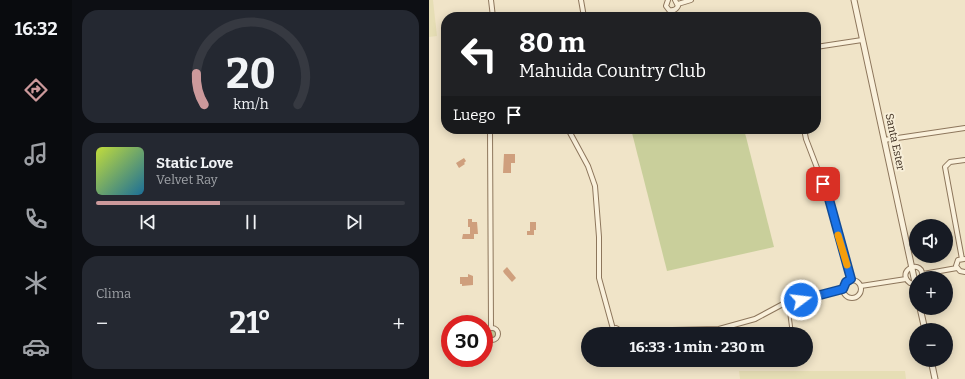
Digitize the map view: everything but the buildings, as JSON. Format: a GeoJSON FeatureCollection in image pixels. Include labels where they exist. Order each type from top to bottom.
{"type":"FeatureCollection","features":[{"type":"Feature","properties":{"kind":"street"},"geometry":{"type":"LineString","coordinates":[[491,0],[492,12]]}},
{"type":"Feature","properties":{"kind":"street"},"geometry":{"type":"LineString","coordinates":[[581,0],[583,12]]}},
{"type":"Feature","properties":{"kind":"street"},"geometry":{"type":"LineString","coordinates":[[669,0],[666,4],[669,10],[675,9],[677,2],[691,0]]}},
{"type":"Feature","properties":{"kind":"street","name":"Santa Ester"},"geometry":{"type":"LineString","coordinates":[[854,0],[912,271]]}},
{"type":"Feature","properties":{"kind":"street"},"geometry":{"type":"LineString","coordinates":[[821,46],[862,40]]}},
{"type":"Feature","properties":{"kind":"street"},"geometry":{"type":"LineString","coordinates":[[884,140],[965,128]]}},
{"type":"Feature","properties":{"kind":"street"},"geometry":{"type":"LineString","coordinates":[[490,134],[491,315]]}},
{"type":"Feature","properties":{"kind":"street"},"geometry":{"type":"LineString","coordinates":[[571,134],[588,166],[595,186],[599,237],[599,278],[612,327]]}},
{"type":"Feature","properties":{"kind":"street"},"geometry":{"type":"LineString","coordinates":[[804,134],[829,199],[851,279]]}},
{"type":"Feature","properties":{"kind":"street"},"geometry":{"type":"LineString","coordinates":[[957,268],[957,262],[964,259],[945,167],[950,162],[965,160]]}},
{"type":"Feature","properties":{"kind":"street"},"geometry":{"type":"LineString","coordinates":[[906,279],[907,270],[911,267],[917,267],[919,271]]}},
{"type":"Feature","properties":{"kind":"street"},"geometry":{"type":"LineString","coordinates":[[944,271],[957,268],[960,271],[965,272]]}},
{"type":"Feature","properties":{"kind":"street"},"geometry":{"type":"LineString","coordinates":[[851,279],[858,282],[861,286]]}},
{"type":"Feature","properties":{"kind":"street"},"geometry":{"type":"LineString","coordinates":[[843,289],[846,282],[851,279]]}},
{"type":"Feature","properties":{"kind":"street"},"geometry":{"type":"LineString","coordinates":[[861,286],[906,279]]}},
{"type":"Feature","properties":{"kind":"street"},"geometry":{"type":"LineString","coordinates":[[906,279],[909,282]]}},
{"type":"Feature","properties":{"kind":"street"},"geometry":{"type":"LineString","coordinates":[[843,289],[847,296],[852,298],[859,294],[861,286]]}},
{"type":"Feature","properties":{"kind":"street"},"geometry":{"type":"LineString","coordinates":[[726,327],[755,319],[788,303],[843,289]]}},
{"type":"Feature","properties":{"kind":"street"},"geometry":{"type":"LineString","coordinates":[[932,367],[935,379]]}},
{"type":"Feature","properties":{"kind":"lane"},"geometry":{"type":"LineString","coordinates":[[788,303],[791,327]]}},
{"type":"Feature","properties":{"kind":"shaded area"},"geometry":{"type":"Polygon","coordinates":[[[429,0],[433,0],[437,36],[429,37],[429,0]]]}},
{"type":"Feature","properties":{"kind":"shaded area"},"geometry":{"type":"Polygon","coordinates":[[[739,371],[905,371],[906,379],[740,379],[739,371]]]}},
{"type":"Feature","properties":{"kind":"green space"},"geometry":{"type":"Polygon","coordinates":[[[632,134],[745,134],[774,247],[667,271],[632,134]]]}},
{"type":"Feature","properties":{"kind":"green space"},"geometry":{"type":"Polygon","coordinates":[[[493,330],[497,334],[493,338],[493,330]]]}},
{"type":"Feature","properties":{"kind":"slow traffic"},"geometry":{"type":"LineString","coordinates":[[838,235],[847,265]]}},
{"type":"Feature","properties":{"kind":"route"},"geometry":{"type":"LineString","coordinates":[[801,300],[843,289],[844,284],[851,279],[829,199],[823,184]]}}]}
